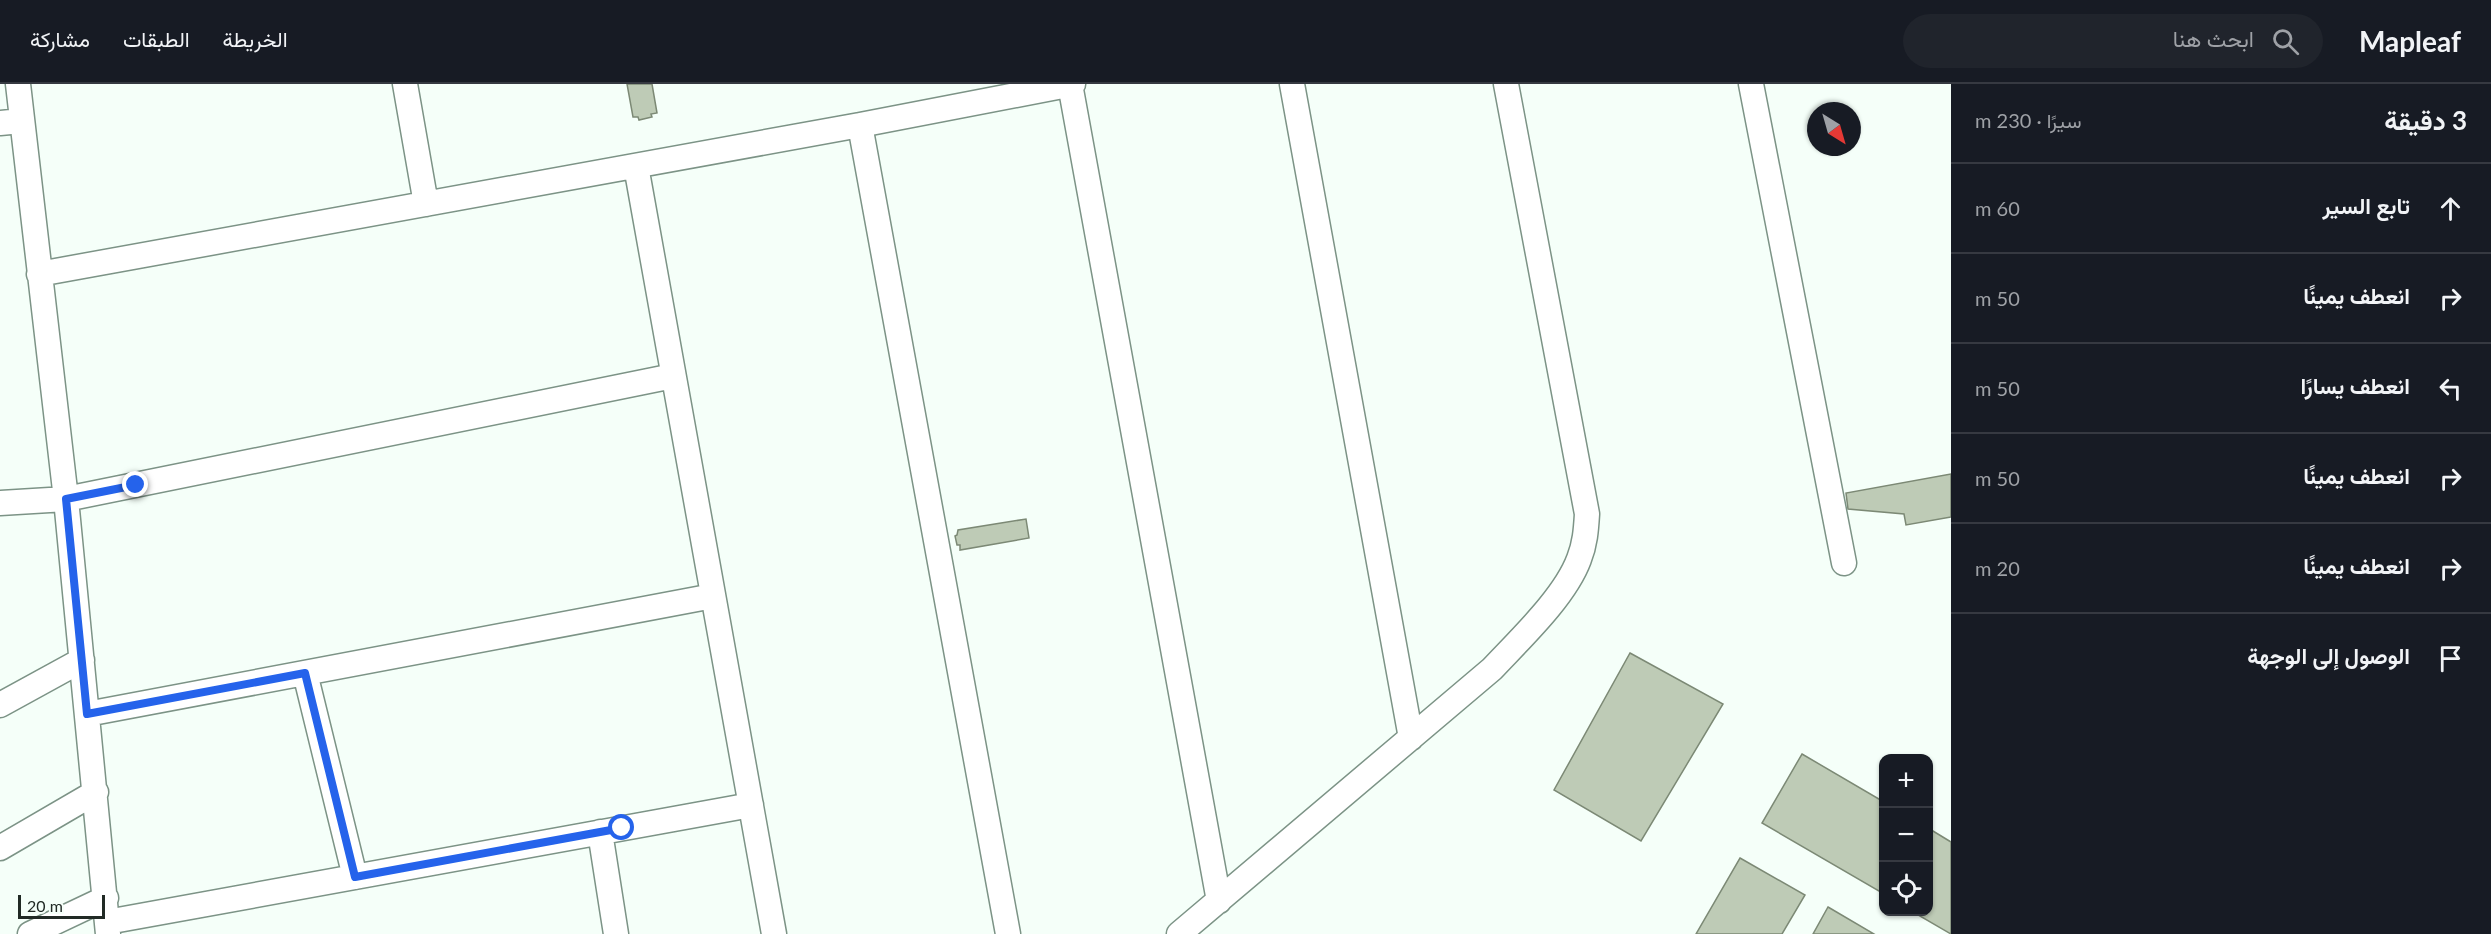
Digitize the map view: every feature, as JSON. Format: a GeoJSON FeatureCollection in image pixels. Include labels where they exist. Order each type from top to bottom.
{"type":"FeatureCollection","features":[{"type":"Feature","properties":{"kind":"street"},"geometry":{"type":"LineString","coordinates":[[18,84],[11,122],[39,274],[66,499],[108,928],[355,877],[751,805]]}},
{"type":"Feature","properties":{"kind":"street"},"geometry":{"type":"LineString","coordinates":[[405,84],[426,204]]}},
{"type":"Feature","properties":{"kind":"street"},"geometry":{"type":"LineString","coordinates":[[39,274],[860,125],[1071,84],[1219,901]]}},
{"type":"Feature","properties":{"kind":"street"},"geometry":{"type":"LineString","coordinates":[[1292,84],[1411,738]]}},
{"type":"Feature","properties":{"kind":"street"},"geometry":{"type":"LineString","coordinates":[[1179,934],[1492,669],[1534,624],[1567,582],[1579,561],[1586,538],[1587,514],[1506,84]]}},
{"type":"Feature","properties":{"kind":"street"},"geometry":{"type":"LineString","coordinates":[[1751,84],[1844,563]]}},
{"type":"Feature","properties":{"kind":"street"},"geometry":{"type":"LineString","coordinates":[[860,125],[1008,934]]}},
{"type":"Feature","properties":{"kind":"street"},"geometry":{"type":"LineString","coordinates":[[636,166],[774,934]]}},
{"type":"Feature","properties":{"kind":"street"},"geometry":{"type":"LineString","coordinates":[[0,503],[66,499],[674,376]]}},
{"type":"Feature","properties":{"kind":"street"},"geometry":{"type":"LineString","coordinates":[[87,714],[713,596]]}},
{"type":"Feature","properties":{"kind":"street"},"geometry":{"type":"LineString","coordinates":[[0,705],[82,660]]}},
{"type":"Feature","properties":{"kind":"street"},"geometry":{"type":"LineString","coordinates":[[305,673],[355,877]]}},
{"type":"Feature","properties":{"kind":"street"},"geometry":{"type":"LineString","coordinates":[[0,849],[96,792]]}},
{"type":"Feature","properties":{"kind":"street"},"geometry":{"type":"LineString","coordinates":[[600,832],[616,934]]}},
{"type":"Feature","properties":{"kind":"street"},"geometry":{"type":"LineString","coordinates":[[30,934],[106,898]]}},
{"type":"Feature","properties":{"kind":"building"},"geometry":{"type":"Polygon","coordinates":[[[627,84],[652,84],[657,113],[651,114],[652,117],[639,120],[638,117],[633,117],[627,84]]]}},
{"type":"Feature","properties":{"kind":"building"},"geometry":{"type":"Polygon","coordinates":[[[1951,474],[1951,517],[1906,525],[1904,514],[1848,509],[1846,493],[1951,474]]]}},
{"type":"Feature","properties":{"kind":"building"},"geometry":{"type":"Polygon","coordinates":[[[1026,519],[1029,538],[960,550],[960,545],[957,545],[955,536],[958,530],[1026,519]]]}},
{"type":"Feature","properties":{"kind":"building"},"geometry":{"type":"Polygon","coordinates":[[[1630,653],[1723,704],[1641,841],[1554,790],[1630,653]]]}},
{"type":"Feature","properties":{"kind":"building"},"geometry":{"type":"Polygon","coordinates":[[[1802,754],[1879,799],[1879,891],[1762,823],[1802,754]]]}},
{"type":"Feature","properties":{"kind":"building"},"geometry":{"type":"Polygon","coordinates":[[[1933,831],[1951,842],[1951,934],[1920,916],[1933,916],[1933,831]]]}},
{"type":"Feature","properties":{"kind":"building"},"geometry":{"type":"Polygon","coordinates":[[[1740,858],[1805,895],[1782,934],[1696,934],[1740,858]]]}},
{"type":"Feature","properties":{"kind":"building"},"geometry":{"type":"Polygon","coordinates":[[[1828,907],[1874,934],[1813,934],[1828,907]]]}},
{"type":"Feature","properties":{"kind":"route"},"geometry":{"type":"LineString","coordinates":[[136,485],[66,499],[87,714],[305,673],[355,877],[622,828]]}}]}
